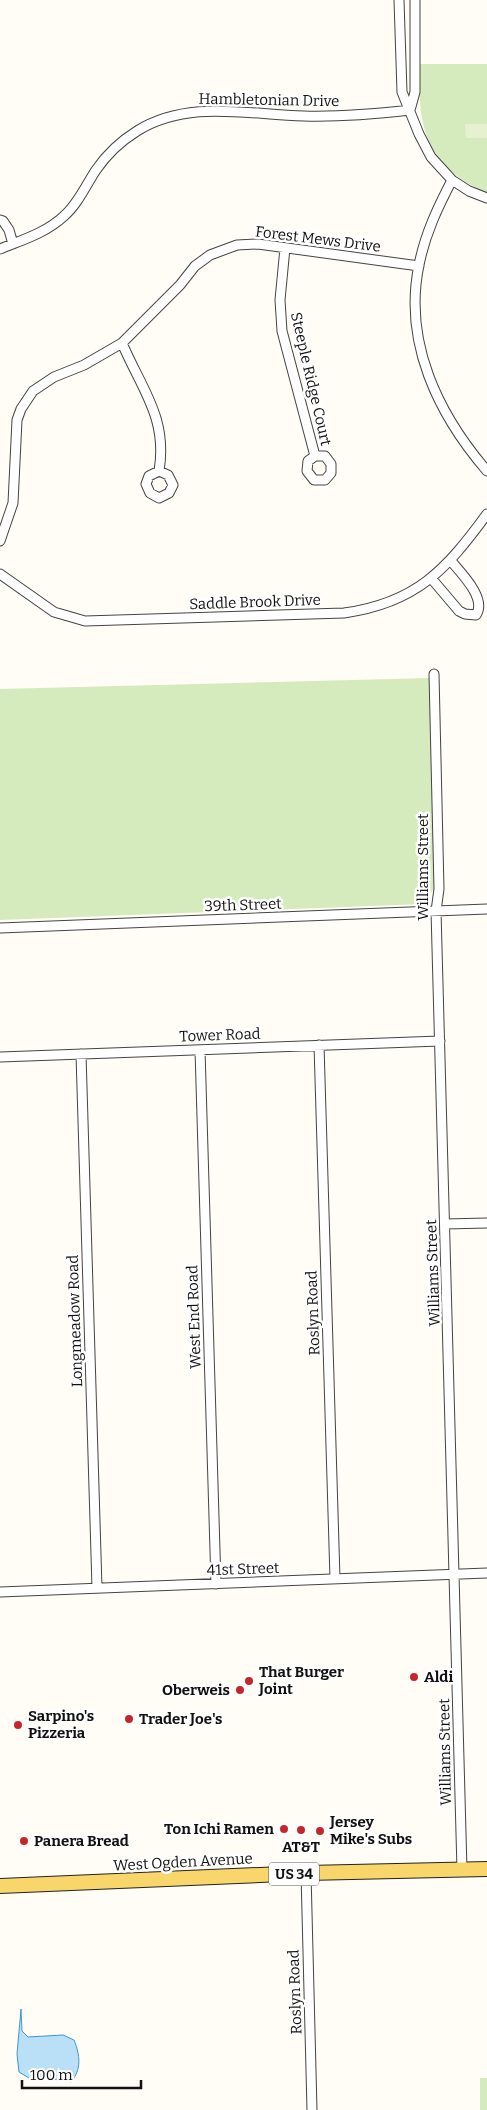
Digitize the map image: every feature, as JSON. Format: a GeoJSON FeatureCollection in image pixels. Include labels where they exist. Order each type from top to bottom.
{"type":"FeatureCollection","features":[{"type":"Feature","properties":{"kind":"main road","name":"West Ogden Avenue"},"geometry":{"type":"LineString","coordinates":[[0,1886],[306,1873],[487,1869]]}},
{"type":"Feature","properties":{"kind":"street"},"geometry":{"type":"LineString","coordinates":[[399,0],[402,92],[426,150],[452,180],[469,191],[487,198]]}},
{"type":"Feature","properties":{"kind":"street"},"geometry":{"type":"LineString","coordinates":[[410,110],[415,92],[415,0]]}},
{"type":"Feature","properties":{"kind":"street","name":"Hambletonian Drive"},"geometry":{"type":"LineString","coordinates":[[0,249],[42,232],[65,216],[109,153],[138,130],[161,119],[184,113],[207,111],[304,116],[370,115],[410,110]]}},
{"type":"Feature","properties":{"kind":"street"},"geometry":{"type":"LineString","coordinates":[[452,180],[431,225],[418,266],[417,327],[428,375],[448,420],[460,439],[487,471]]}},
{"type":"Feature","properties":{"kind":"street"},"geometry":{"type":"LineString","coordinates":[[0,220],[3,221],[9,230],[13,244]]}},
{"type":"Feature","properties":{"kind":"street","name":"Forest Mews Drive"},"geometry":{"type":"LineString","coordinates":[[0,541],[13,503],[15,433],[19,415],[33,391],[47,381],[84,365],[122,344],[180,285],[195,266],[210,254],[223,248],[244,244],[418,266]]}},
{"type":"Feature","properties":{"kind":"street","name":"Steeple Ridge Court"},"geometry":{"type":"LineString","coordinates":[[285,248],[280,300],[282,331],[315,456]]}},
{"type":"Feature","properties":{"kind":"street"},"geometry":{"type":"LineString","coordinates":[[122,344],[132,366],[146,389],[156,418],[159,433],[159,471]]}},
{"type":"Feature","properties":{"kind":"street","name":"Saddle Brook Drive"},"geometry":{"type":"LineString","coordinates":[[0,574],[54,612],[74,619],[99,622],[344,613],[375,607],[413,592],[451,561],[487,514]]}},
{"type":"Feature","properties":{"kind":"street"},"geometry":{"type":"LineString","coordinates":[[431,578],[459,611],[465,614],[476,615],[480,611],[482,604],[480,594],[451,561]]}},
{"type":"Feature","properties":{"kind":"street","name":"Williams Street"},"geometry":{"type":"LineString","coordinates":[[434,674],[439,889],[436,911],[462,1870]]}},
{"type":"Feature","properties":{"kind":"street","name":"39th Street"},"geometry":{"type":"LineString","coordinates":[[0,928],[487,909]]}},
{"type":"Feature","properties":{"kind":"street","name":"Tower Road"},"geometry":{"type":"LineString","coordinates":[[0,1057],[440,1041]]}},
{"type":"Feature","properties":{"kind":"street","name":"Roslyn Road"},"geometry":{"type":"LineString","coordinates":[[319,1045],[335,1579]]}},
{"type":"Feature","properties":{"kind":"street","name":"West End Road"},"geometry":{"type":"LineString","coordinates":[[200,1050],[216,1584]]}},
{"type":"Feature","properties":{"kind":"street","name":"Longmeadow Road"},"geometry":{"type":"LineString","coordinates":[[81,1054],[97,1588]]}},
{"type":"Feature","properties":{"kind":"street"},"geometry":{"type":"LineString","coordinates":[[445,1224],[487,1223]]}},
{"type":"Feature","properties":{"kind":"street","name":"41st Street"},"geometry":{"type":"LineString","coordinates":[[0,1592],[487,1573]]}},
{"type":"Feature","properties":{"kind":"street","name":"Roslyn Road"},"geometry":{"type":"LineString","coordinates":[[306,1873],[312,2110]]}},
{"type":"Feature","properties":{"kind":"green space"},"geometry":{"type":"Polygon","coordinates":[[[420,64],[487,64],[487,193],[466,182],[450,170],[429,142],[420,107],[420,64]]]}},
{"type":"Feature","properties":{"kind":"green space"},"geometry":{"type":"Polygon","coordinates":[[[465,124],[487,124],[487,138],[466,138],[465,124]]]}},
{"type":"Feature","properties":{"kind":"green space"},"geometry":{"type":"Polygon","coordinates":[[[431,678],[436,885],[424,904],[0,920],[0,689],[431,678]]]}},
{"type":"Feature","properties":{"kind":"green space"},"geometry":{"type":"Polygon","coordinates":[[[480,2078],[487,2078],[487,2110],[480,2110],[480,2078]]]}},
{"type":"Feature","properties":{"kind":"water"},"geometry":{"type":"Polygon","coordinates":[[[21,2009],[22,2031],[28,2037],[63,2035],[74,2040],[79,2062],[75,2077],[71,2082],[41,2077],[29,2078],[19,2072],[17,2054],[21,2009]]]}},
{"type":"Feature","properties":{"kind":"place","name":"Aldi"},"geometry":{"type":"Point","coordinates":[414,1677]}},
{"type":"Feature","properties":{"kind":"place","name":"That Burger Joint"},"geometry":{"type":"Point","coordinates":[249,1681]}},
{"type":"Feature","properties":{"kind":"place","name":"Oberweis"},"geometry":{"type":"Point","coordinates":[240,1690]}},
{"type":"Feature","properties":{"kind":"place","name":"Trader Joe's"},"geometry":{"type":"Point","coordinates":[129,1719]}},
{"type":"Feature","properties":{"kind":"place","name":"Sarpino's Pizzeria"},"geometry":{"type":"Point","coordinates":[18,1725]}},
{"type":"Feature","properties":{"kind":"place","name":"Ton Ichi Ramen"},"geometry":{"type":"Point","coordinates":[284,1829]}},
{"type":"Feature","properties":{"kind":"place","name":"AT&T"},"geometry":{"type":"Point","coordinates":[301,1830]}},
{"type":"Feature","properties":{"kind":"place","name":"Jersey Mike's Subs"},"geometry":{"type":"Point","coordinates":[320,1831]}},
{"type":"Feature","properties":{"kind":"place","name":"Panera Bread"},"geometry":{"type":"Point","coordinates":[24,1841]}}]}
